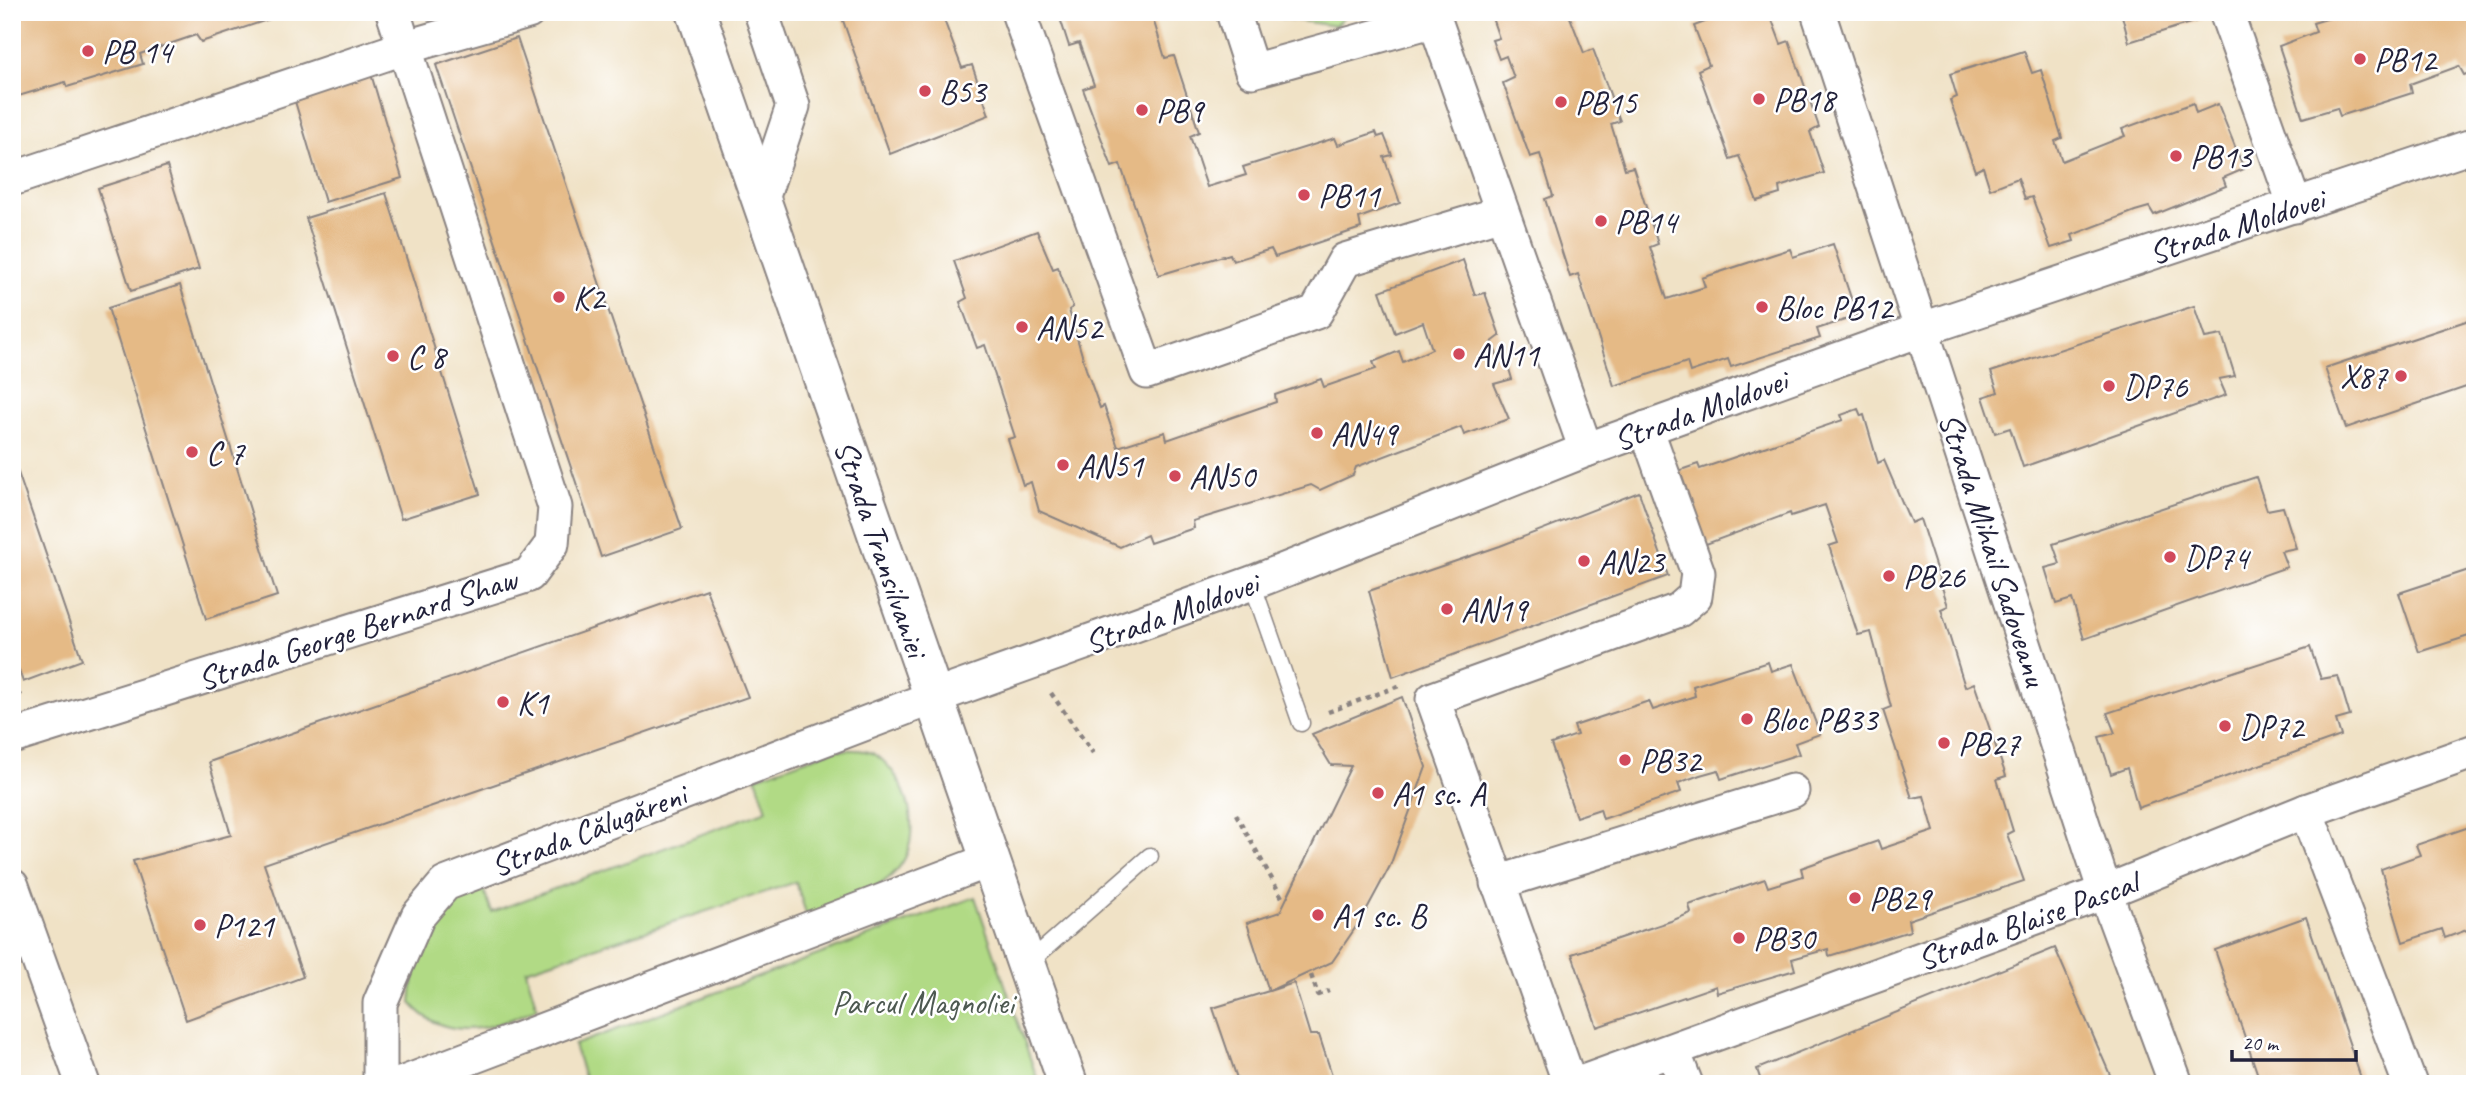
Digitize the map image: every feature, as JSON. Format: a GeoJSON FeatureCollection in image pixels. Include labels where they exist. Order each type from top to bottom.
{"type":"FeatureCollection","features":[{"type":"Feature","properties":{"kind":"main road","name":"Strada Transilvaniei"},"geometry":{"type":"LineString","coordinates":[[696,12],[1068,1084]]}},
{"type":"Feature","properties":{"kind":"street","name":"Strada George Bernard Shaw"},"geometry":{"type":"LineString","coordinates":[[12,737],[529,576],[552,544],[555,507],[393,12]]}},
{"type":"Feature","properties":{"kind":"street"},"geometry":{"type":"LineString","coordinates":[[12,179],[406,47],[528,12]]}},
{"type":"Feature","properties":{"kind":"street"},"geometry":{"type":"LineString","coordinates":[[761,12],[793,106],[761,202]]}},
{"type":"Feature","properties":{"kind":"street"},"geometry":{"type":"LineString","coordinates":[[1018,12],[1147,372],[1316,312],[1345,260],[1502,213]]}},
{"type":"Feature","properties":{"kind":"street"},"geometry":{"type":"LineString","coordinates":[[1233,12],[1252,71],[1434,16],[1586,450]]}},
{"type":"Feature","properties":{"kind":"street","name":"Strada Mihail Sadoveanu"},"geometry":{"type":"LineString","coordinates":[[1818,12],[2105,892],[2176,1084]]}},
{"type":"Feature","properties":{"kind":"street"},"geometry":{"type":"LineString","coordinates":[[2226,12],[2295,206]]}},
{"type":"Feature","properties":{"kind":"street","name":"Strada Moldovei"},"geometry":{"type":"LineString","coordinates":[[934,697],[1252,583],[1646,428],[1923,329],[2475,145]]}},
{"type":"Feature","properties":{"kind":"street"},"geometry":{"type":"LineString","coordinates":[[1570,1084],[1433,699],[1679,610],[1695,596],[1698,573],[1646,428]]}},
{"type":"Feature","properties":{"kind":"street","name":"Strada Călugăreni"},"geometry":{"type":"LineString","coordinates":[[380,1084],[380,1003],[418,916],[445,884],[934,697]]}},
{"type":"Feature","properties":{"kind":"street","name":"Strada Blaise Pascal"},"geometry":{"type":"LineString","coordinates":[[1578,1084],[2105,892],[2306,811],[2475,751]]}},
{"type":"Feature","properties":{"kind":"street"},"geometry":{"type":"LineString","coordinates":[[1497,883],[1792,792]]}},
{"type":"Feature","properties":{"kind":"street"},"geometry":{"type":"LineString","coordinates":[[2306,811],[2410,1084]]}},
{"type":"Feature","properties":{"kind":"street"},"geometry":{"type":"LineString","coordinates":[[401,1084],[990,860]]}},
{"type":"Feature","properties":{"kind":"street"},"geometry":{"type":"LineString","coordinates":[[12,886],[83,1084]]}},
{"type":"Feature","properties":{"kind":"street"},"geometry":{"type":"LineString","coordinates":[[1673,1051],[1686,1084]]}},
{"type":"Feature","properties":{"kind":"lane"},"geometry":{"type":"LineString","coordinates":[[1252,583],[1301,723]]}},
{"type":"Feature","properties":{"kind":"lane"},"geometry":{"type":"LineString","coordinates":[[1027,964],[1150,856]]}},
{"type":"Feature","properties":{"kind":"path"},"geometry":{"type":"LineString","coordinates":[[1030,664],[1093,753]]}},
{"type":"Feature","properties":{"kind":"path"},"geometry":{"type":"LineString","coordinates":[[1301,723],[1406,683],[1433,699]]}},
{"type":"Feature","properties":{"kind":"path"},"geometry":{"type":"LineString","coordinates":[[1236,814],[1284,901]]}},
{"type":"Feature","properties":{"kind":"path"},"geometry":{"type":"LineString","coordinates":[[1311,975],[1318,995],[1329,991]]}},
{"type":"Feature","properties":{"kind":"green space"},"geometry":{"type":"Polygon","coordinates":[[[1281,12],[1350,12],[1335,26],[1282,18],[1281,12]]]}},
{"type":"Feature","properties":{"kind":"green space"},"geometry":{"type":"Polygon","coordinates":[[[833,750],[861,750],[876,755],[888,765],[905,793],[911,826],[905,857],[888,879],[867,893],[808,920],[796,882],[526,970],[537,1008],[488,1026],[471,1029],[439,1024],[424,1016],[411,1003],[417,964],[429,932],[449,904],[480,880],[492,912],[767,810],[756,777],[833,750]]]}},
{"type":"Feature","properties":{"kind":"green space","name":"Parcul Magnoliei"},"geometry":{"type":"Polygon","coordinates":[[[975,897],[1039,1084],[586,1084],[574,1045],[975,897]]]}},
{"type":"Feature","properties":{"kind":"building","name":"PB 14"},"geometry":{"type":"Polygon","coordinates":[[[25,12],[288,13],[201,42],[196,35],[140,54],[143,64],[67,87],[65,82],[12,98],[12,17],[25,12]]]}},
{"type":"Feature","properties":{"kind":"building","name":"B53"},"geometry":{"type":"Polygon","coordinates":[[[840,12],[941,12],[962,68],[972,65],[989,115],[890,154],[840,12]]]}},
{"type":"Feature","properties":{"kind":"building"},"geometry":{"type":"Polygon","coordinates":[[[1058,12],[1151,12],[1165,58],[1174,56],[1199,132],[1190,136],[1207,187],[1246,175],[1243,167],[1335,138],[1338,145],[1376,132],[1378,137],[1384,135],[1392,155],[1384,157],[1400,203],[1359,218],[1361,228],[1275,257],[1271,249],[1233,261],[1230,254],[1159,275],[1120,164],[1112,167],[1083,89],[1094,85],[1079,43],[1069,46],[1058,12]]]}},
{"type":"Feature","properties":{"kind":"building"},"geometry":{"type":"Polygon","coordinates":[[[1490,12],[1568,12],[1584,53],[1593,49],[1620,121],[1611,124],[1625,169],[1633,167],[1658,244],[1650,247],[1667,299],[1705,287],[1702,278],[1790,249],[1793,257],[1833,244],[1857,316],[1817,329],[1820,338],[1731,367],[1728,359],[1690,372],[1687,362],[1614,386],[1578,274],[1570,277],[1545,199],[1553,196],[1540,154],[1530,157],[1503,83],[1514,78],[1506,56],[1499,59],[1492,40],[1499,38],[1490,12]]]}},
{"type":"Feature","properties":{"kind":"building","name":"PB18"},"geometry":{"type":"Polygon","coordinates":[[[1732,12],[1769,12],[1781,44],[1789,41],[1819,127],[1810,132],[1824,173],[1779,187],[1780,194],[1757,201],[1739,156],[1730,159],[1698,70],[1709,65],[1694,26],[1732,12]]]}},
{"type":"Feature","properties":{"kind":"building"},"geometry":{"type":"Polygon","coordinates":[[[2121,12],[2201,12],[2203,19],[2129,42],[2121,12]]]}},
{"type":"Feature","properties":{"kind":"building","name":"PB12"},"geometry":{"type":"Polygon","coordinates":[[[2350,12],[2475,12],[2475,71],[2464,75],[2459,66],[2410,84],[2412,93],[2340,116],[2337,108],[2303,118],[2279,46],[2316,32],[2313,23],[2350,12]]]}},
{"type":"Feature","properties":{"kind":"building","name":"K2"},"geometry":{"type":"Polygon","coordinates":[[[517,38],[682,529],[601,557],[436,65],[517,38]]]}},
{"type":"Feature","properties":{"kind":"building"},"geometry":{"type":"Polygon","coordinates":[[[2024,51],[2032,73],[2041,70],[2062,138],[2055,141],[2062,161],[2125,136],[2122,129],[2193,103],[2196,113],[2218,104],[2244,169],[2223,178],[2226,186],[2154,215],[2149,207],[2135,211],[2072,235],[2074,241],[2051,248],[2032,197],[2025,199],[2018,178],[1990,189],[1983,167],[1975,171],[1950,100],[1957,97],[1950,74],[2024,51]]]}},
{"type":"Feature","properties":{"kind":"building"},"geometry":{"type":"Polygon","coordinates":[[[371,74],[402,178],[325,202],[294,98],[371,74]]]}},
{"type":"Feature","properties":{"kind":"building"},"geometry":{"type":"Polygon","coordinates":[[[167,166],[199,269],[131,291],[98,188],[167,166]]]}},
{"type":"Feature","properties":{"kind":"building","name":"C 8"},"geometry":{"type":"Polygon","coordinates":[[[386,193],[480,494],[401,519],[306,218],[386,193]]]}},
{"type":"Feature","properties":{"kind":"building"},"geometry":{"type":"Polygon","coordinates":[[[1037,231],[1053,269],[1058,267],[1073,307],[1069,310],[1086,369],[1100,408],[1104,406],[1118,447],[1165,432],[1167,440],[1276,402],[1275,395],[1321,379],[1324,387],[1376,369],[1373,362],[1399,351],[1403,362],[1432,349],[1423,322],[1395,333],[1380,291],[1463,260],[1475,295],[1485,293],[1500,336],[1492,342],[1497,355],[1504,352],[1512,379],[1494,384],[1509,419],[1464,435],[1461,427],[1356,467],[1353,475],[1320,490],[1311,485],[1193,521],[1194,528],[1150,543],[1147,535],[1120,547],[1039,511],[1031,482],[1023,485],[1008,439],[1015,437],[985,345],[977,348],[960,302],[967,298],[954,261],[1037,231]]]}},
{"type":"Feature","properties":{"kind":"building","name":"C 7"},"geometry":{"type":"Polygon","coordinates":[[[180,285],[277,596],[206,619],[108,308],[180,285]]]}},
{"type":"Feature","properties":{"kind":"building","name":"DP76"},"geometry":{"type":"Polygon","coordinates":[[[2194,306],[2205,338],[2222,335],[2235,376],[2219,379],[2226,395],[2023,467],[2010,428],[1995,433],[1983,397],[1998,392],[1991,372],[2194,306]]]}},
{"type":"Feature","properties":{"kind":"building","name":"X87"},"geometry":{"type":"Polygon","coordinates":[[[2475,318],[2475,384],[2346,428],[2325,368],[2475,318]]]}},
{"type":"Feature","properties":{"kind":"building"},"geometry":{"type":"Polygon","coordinates":[[[1858,409],[1861,416],[1864,415],[1878,463],[1884,460],[1911,523],[1920,519],[1948,606],[1941,609],[1965,687],[1974,683],[2006,776],[1997,779],[2013,831],[2007,834],[2024,881],[1908,920],[1910,931],[1829,956],[1828,949],[1792,959],[1795,970],[1717,993],[1716,986],[1597,1027],[1572,954],[1671,921],[1691,913],[1689,905],[1765,879],[1768,887],[1803,876],[1801,868],[1878,841],[1881,849],[1934,831],[1924,796],[1912,798],[1883,710],[1891,707],[1871,632],[1858,635],[1829,546],[1838,543],[1825,505],[1791,516],[1790,513],[1698,547],[1678,471],[1698,464],[1700,469],[1843,420],[1841,415],[1858,409]]]}},
{"type":"Feature","properties":{"kind":"building"},"geometry":{"type":"Polygon","coordinates":[[[12,455],[82,660],[23,682],[12,650],[12,455]]]}},
{"type":"Feature","properties":{"kind":"building","name":"DP74"},"geometry":{"type":"Polygon","coordinates":[[[2256,477],[2267,510],[2283,507],[2296,548],[2281,551],[2287,567],[2084,639],[2072,599],[2056,604],[2045,568],[2060,564],[2053,544],[2256,477]]]}},
{"type":"Feature","properties":{"kind":"building"},"geometry":{"type":"Polygon","coordinates":[[[1639,492],[1668,576],[1393,677],[1369,591],[1500,546],[1639,492]]]}},
{"type":"Feature","properties":{"kind":"building"},"geometry":{"type":"Polygon","coordinates":[[[2475,568],[2475,634],[2419,652],[2399,593],[2475,568]]]}},
{"type":"Feature","properties":{"kind":"building"},"geometry":{"type":"Polygon","coordinates":[[[706,589],[748,697],[264,864],[303,977],[186,1020],[133,861],[231,835],[209,762],[706,589]]]}},
{"type":"Feature","properties":{"kind":"building","name":"DP72"},"geometry":{"type":"Polygon","coordinates":[[[2310,647],[2321,679],[2338,676],[2350,716],[2336,720],[2341,736],[2138,808],[2127,768],[2111,774],[2099,737],[2115,733],[2107,713],[2310,647]]]}},
{"type":"Feature","properties":{"kind":"building"},"geometry":{"type":"Polygon","coordinates":[[[1768,662],[1771,671],[1793,664],[1820,734],[1795,743],[1799,754],[1721,779],[1718,770],[1700,775],[1678,783],[1681,792],[1603,819],[1600,809],[1576,817],[1551,744],[1577,735],[1574,726],[1649,701],[1653,710],[1695,696],[1693,686],[1768,662]]]}},
{"type":"Feature","properties":{"kind":"building"},"geometry":{"type":"Polygon","coordinates":[[[1402,697],[1426,767],[1390,866],[1362,918],[1332,962],[1269,991],[1247,923],[1280,912],[1351,766],[1331,765],[1312,734],[1402,697]]]}},
{"type":"Feature","properties":{"kind":"building"},"geometry":{"type":"Polygon","coordinates":[[[2475,825],[2475,927],[2445,938],[2442,929],[2403,942],[2381,869],[2420,855],[2416,845],[2475,825]]]}},
{"type":"Feature","properties":{"kind":"building"},"geometry":{"type":"Polygon","coordinates":[[[2306,917],[2363,1084],[2261,1084],[2215,950],[2306,917]]]}},
{"type":"Feature","properties":{"kind":"building"},"geometry":{"type":"Polygon","coordinates":[[[2055,948],[2114,1084],[1762,1084],[1757,1069],[2055,948]]]}},
{"type":"Feature","properties":{"kind":"building"},"geometry":{"type":"Polygon","coordinates":[[[1294,983],[1310,1035],[1319,1035],[1334,1081],[1327,1084],[1239,1084],[1213,1008],[1294,983]]]}},
{"type":"Feature","properties":{"kind":"place","name":"PB 14"},"geometry":{"type":"Point","coordinates":[88,51]}},
{"type":"Feature","properties":{"kind":"place","name":"PB12"},"geometry":{"type":"Point","coordinates":[2360,59]}},
{"type":"Feature","properties":{"kind":"place","name":"B53"},"geometry":{"type":"Point","coordinates":[925,91]}},
{"type":"Feature","properties":{"kind":"place","name":"PB18"},"geometry":{"type":"Point","coordinates":[1759,99]}},
{"type":"Feature","properties":{"kind":"place","name":"PB15"},"geometry":{"type":"Point","coordinates":[1561,102]}},
{"type":"Feature","properties":{"kind":"place","name":"PB9"},"geometry":{"type":"Point","coordinates":[1142,110]}},
{"type":"Feature","properties":{"kind":"place","name":"PB13"},"geometry":{"type":"Point","coordinates":[2176,156]}},
{"type":"Feature","properties":{"kind":"place","name":"PB11"},"geometry":{"type":"Point","coordinates":[1304,195]}},
{"type":"Feature","properties":{"kind":"place","name":"PB14"},"geometry":{"type":"Point","coordinates":[1601,221]}},
{"type":"Feature","properties":{"kind":"place","name":"K2"},"geometry":{"type":"Point","coordinates":[559,297]}},
{"type":"Feature","properties":{"kind":"place","name":"Bloc PB12"},"geometry":{"type":"Point","coordinates":[1762,307]}},
{"type":"Feature","properties":{"kind":"place","name":"AN52"},"geometry":{"type":"Point","coordinates":[1022,327]}},
{"type":"Feature","properties":{"kind":"place","name":"AN11"},"geometry":{"type":"Point","coordinates":[1459,354]}},
{"type":"Feature","properties":{"kind":"place","name":"C 8"},"geometry":{"type":"Point","coordinates":[393,356]}},
{"type":"Feature","properties":{"kind":"place","name":"X87"},"geometry":{"type":"Point","coordinates":[2401,376]}},
{"type":"Feature","properties":{"kind":"place","name":"DP76"},"geometry":{"type":"Point","coordinates":[2109,386]}},
{"type":"Feature","properties":{"kind":"place","name":"AN49"},"geometry":{"type":"Point","coordinates":[1317,433]}},
{"type":"Feature","properties":{"kind":"place","name":"C 7"},"geometry":{"type":"Point","coordinates":[192,452]}},
{"type":"Feature","properties":{"kind":"place","name":"AN51"},"geometry":{"type":"Point","coordinates":[1063,465]}},
{"type":"Feature","properties":{"kind":"place","name":"AN50"},"geometry":{"type":"Point","coordinates":[1175,476]}},
{"type":"Feature","properties":{"kind":"place","name":"DP74"},"geometry":{"type":"Point","coordinates":[2170,557]}},
{"type":"Feature","properties":{"kind":"place","name":"AN23"},"geometry":{"type":"Point","coordinates":[1584,561]}},
{"type":"Feature","properties":{"kind":"place","name":"PB26"},"geometry":{"type":"Point","coordinates":[1889,576]}},
{"type":"Feature","properties":{"kind":"place","name":"AN19"},"geometry":{"type":"Point","coordinates":[1447,609]}},
{"type":"Feature","properties":{"kind":"place","name":"K1"},"geometry":{"type":"Point","coordinates":[503,702]}},
{"type":"Feature","properties":{"kind":"place","name":"Bloc PB33"},"geometry":{"type":"Point","coordinates":[1747,719]}},
{"type":"Feature","properties":{"kind":"place","name":"DP72"},"geometry":{"type":"Point","coordinates":[2225,726]}},
{"type":"Feature","properties":{"kind":"place","name":"PB27"},"geometry":{"type":"Point","coordinates":[1944,743]}},
{"type":"Feature","properties":{"kind":"place","name":"PB32"},"geometry":{"type":"Point","coordinates":[1625,760]}},
{"type":"Feature","properties":{"kind":"place","name":"A1 sc. A"},"geometry":{"type":"Point","coordinates":[1378,793]}},
{"type":"Feature","properties":{"kind":"place","name":"PB29"},"geometry":{"type":"Point","coordinates":[1855,898]}},
{"type":"Feature","properties":{"kind":"place","name":"A1 sc. B"},"geometry":{"type":"Point","coordinates":[1318,915]}},
{"type":"Feature","properties":{"kind":"place","name":"P121"},"geometry":{"type":"Point","coordinates":[200,925]}},
{"type":"Feature","properties":{"kind":"place","name":"PB30"},"geometry":{"type":"Point","coordinates":[1739,938]}}]}
